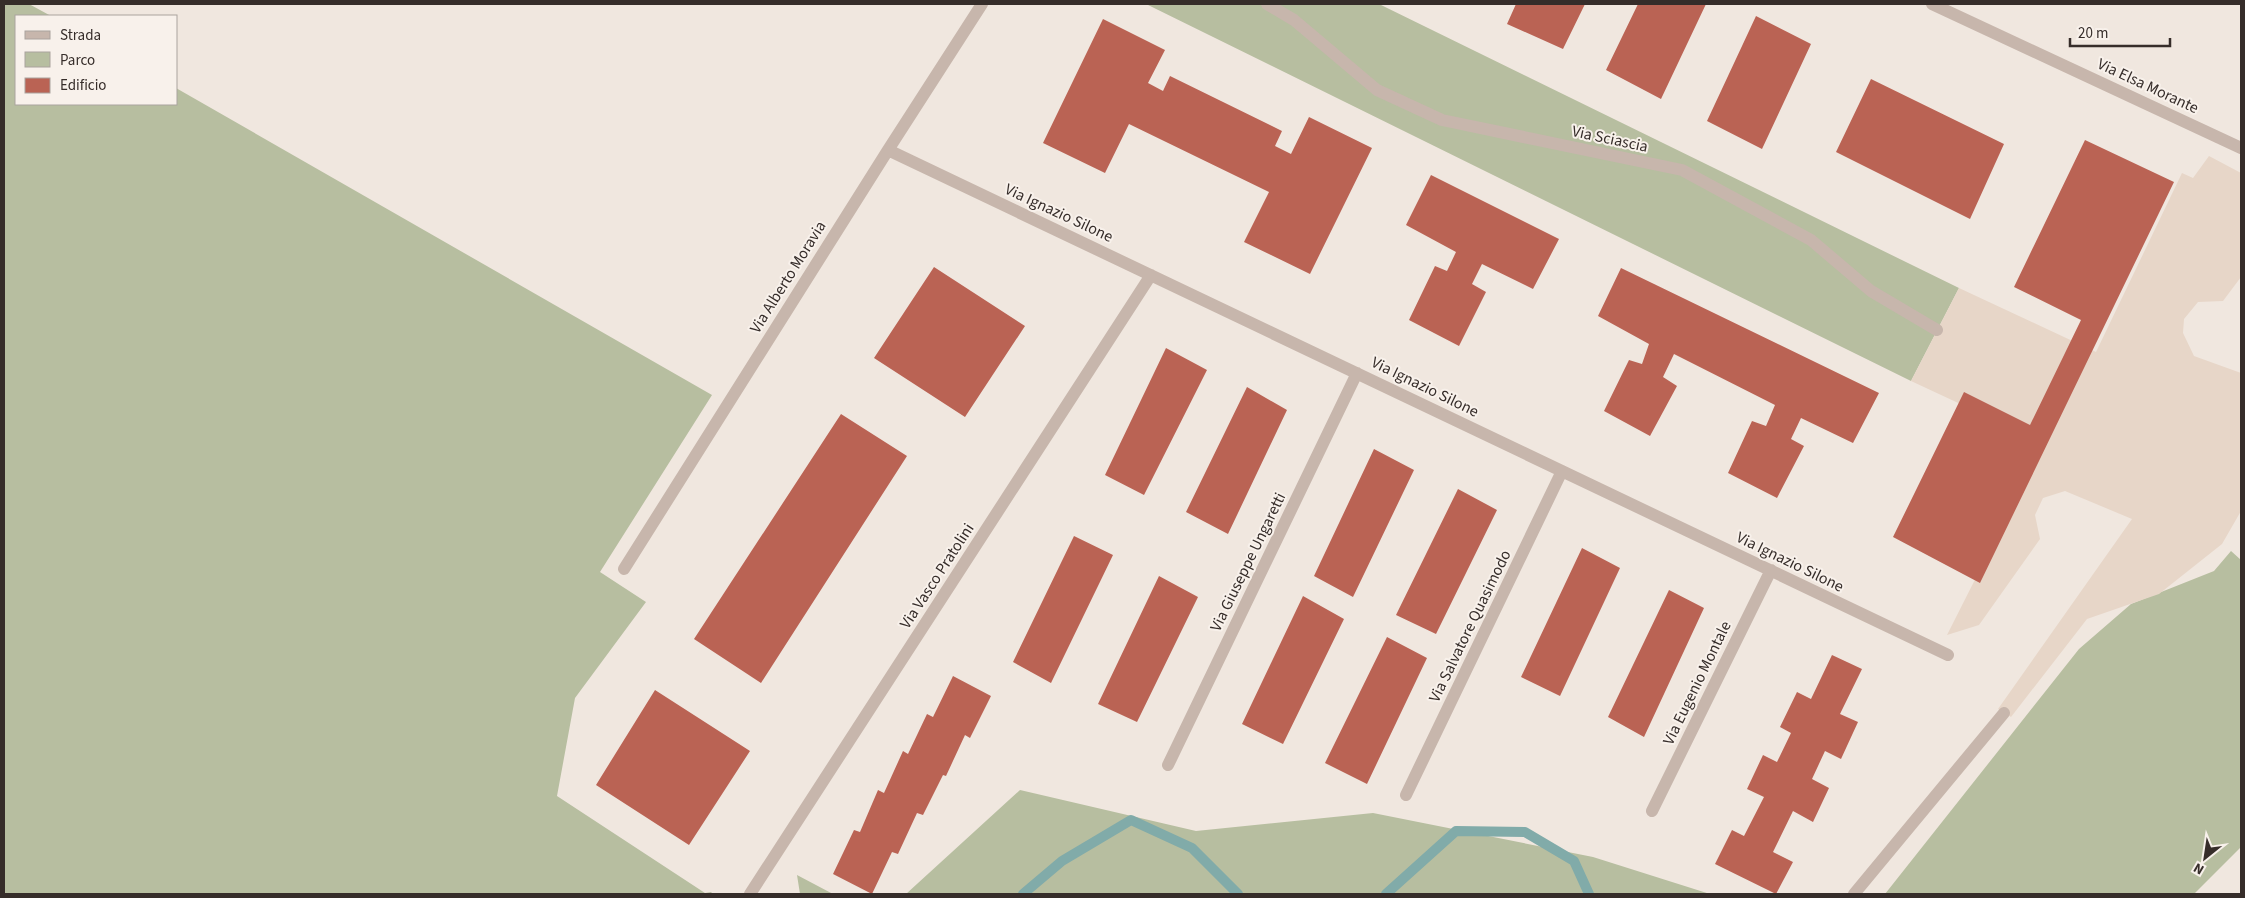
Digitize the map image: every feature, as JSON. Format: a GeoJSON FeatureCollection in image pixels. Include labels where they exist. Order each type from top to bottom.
{"type":"FeatureCollection","features":[{"type":"Feature","properties":{"kind":"street","name":"Via Alberto Moravia"},"geometry":{"type":"LineString","coordinates":[[624,569],[982,4]]}},
{"type":"Feature","properties":{"kind":"street","name":"Via Sciascia"},"geometry":{"type":"LineString","coordinates":[[1267,4],[1294,20],[1377,90],[1442,120],[1682,170],[1811,240],[1871,291],[1937,330]]}},
{"type":"Feature","properties":{"kind":"street","name":"Via Elsa Morante"},"geometry":{"type":"LineString","coordinates":[[1932,4],[2241,148]]}},
{"type":"Feature","properties":{"kind":"street","name":"Via Ignazio Silone"},"geometry":{"type":"LineString","coordinates":[[888,150],[1948,655]]}},
{"type":"Feature","properties":{"kind":"street","name":"Via Vasco Pratolini"},"geometry":{"type":"LineString","coordinates":[[750,894],[1150,274]]}},
{"type":"Feature","properties":{"kind":"street","name":"Via Giuseppe Ungaretti"},"geometry":{"type":"LineString","coordinates":[[1168,765],[1357,373]]}},
{"type":"Feature","properties":{"kind":"street","name":"Via Salvatore Quasimodo"},"geometry":{"type":"LineString","coordinates":[[1406,795],[1562,471]]}},
{"type":"Feature","properties":{"kind":"street","name":"Via Eugenio Montale"},"geometry":{"type":"LineString","coordinates":[[1652,811],[1771,570]]}},
{"type":"Feature","properties":{"kind":"street"},"geometry":{"type":"LineString","coordinates":[[1854,894],[2004,713]]}},
{"type":"Feature","properties":{"kind":"green space"},"geometry":{"type":"Polygon","coordinates":[[[4,4],[29,4],[49,15],[15,15],[15,105],[178,105],[178,89],[712,395],[600,572],[646,602],[575,698],[557,796],[705,893],[711,892],[713,894],[4,894],[4,4]]]}},
{"type":"Feature","properties":{"kind":"green space"},"geometry":{"type":"Polygon","coordinates":[[[1146,4],[1379,4],[1959,288],[1911,381],[1146,4]]]}},
{"type":"Feature","properties":{"kind":"green space"},"geometry":{"type":"Polygon","coordinates":[[[2231,551],[2241,560],[2241,847],[2194,894],[1885,894],[2079,649],[2131,604],[2214,571],[2231,551]]]}},
{"type":"Feature","properties":{"kind":"green space"},"geometry":{"type":"Polygon","coordinates":[[[1020,790],[1196,831],[1373,813],[1593,857],[1710,894],[906,894],[1020,790]]]}},
{"type":"Feature","properties":{"kind":"green space"},"geometry":{"type":"Polygon","coordinates":[[[797,875],[833,894],[800,894],[797,875]]]}},
{"type":"Feature","properties":{"kind":"shaded area"},"geometry":{"type":"Polygon","coordinates":[[[2209,156],[2241,173],[2241,277],[2223,301],[2198,302],[2184,319],[2183,333],[2194,356],[2241,373],[2241,511],[2222,544],[2159,594],[2087,619],[2011,717],[1998,709],[2132,519],[2065,491],[2043,498],[2035,515],[2040,539],[1979,625],[1947,635],[2044,443],[1911,381],[1959,288],[2096,352],[2182,173],[2193,178],[2209,156]]]}},
{"type":"Feature","properties":{"kind":"building"},"geometry":{"type":"Polygon","coordinates":[[[1516,4],[1585,4],[1563,49],[1507,24],[1516,4]]]}},
{"type":"Feature","properties":{"kind":"building"},"geometry":{"type":"Polygon","coordinates":[[[1638,4],[1706,4],[1661,99],[1606,70],[1638,4]]]}},
{"type":"Feature","properties":{"kind":"building"},"geometry":{"type":"Polygon","coordinates":[[[1756,16],[1811,44],[1762,149],[1707,121],[1756,16]]]}},
{"type":"Feature","properties":{"kind":"building"},"geometry":{"type":"Polygon","coordinates":[[[1103,19],[1165,50],[1148,83],[1163,91],[1170,76],[1282,131],[1275,146],[1291,154],[1309,117],[1372,148],[1310,274],[1244,242],[1269,192],[1129,124],[1105,173],[1043,143],[1103,19]]]}},
{"type":"Feature","properties":{"kind":"building"},"geometry":{"type":"Polygon","coordinates":[[[1871,79],[2004,144],[1970,219],[1836,152],[1871,79]]]}},
{"type":"Feature","properties":{"kind":"building"},"geometry":{"type":"Polygon","coordinates":[[[2085,140],[2174,182],[1980,583],[1893,537],[1964,392],[2030,425],[2081,320],[2014,287],[2085,140]]]}},
{"type":"Feature","properties":{"kind":"building"},"geometry":{"type":"Polygon","coordinates":[[[1431,175],[1559,239],[1533,289],[1482,264],[1472,284],[1486,292],[1459,346],[1409,320],[1435,266],[1447,271],[1456,252],[1406,225],[1431,175]]]}},
{"type":"Feature","properties":{"kind":"building"},"geometry":{"type":"Polygon","coordinates":[[[934,267],[1025,326],[965,417],[874,358],[934,267]]]}},
{"type":"Feature","properties":{"kind":"building"},"geometry":{"type":"Polygon","coordinates":[[[1621,268],[1879,393],[1853,443],[1801,418],[1791,439],[1804,446],[1777,498],[1728,473],[1752,421],[1766,426],[1775,405],[1674,354],[1663,377],[1677,386],[1650,436],[1604,411],[1629,360],[1642,364],[1649,344],[1598,316],[1621,268]]]}},
{"type":"Feature","properties":{"kind":"building"},"geometry":{"type":"Polygon","coordinates":[[[1166,348],[1207,370],[1144,495],[1105,475],[1166,348]]]}},
{"type":"Feature","properties":{"kind":"building"},"geometry":{"type":"Polygon","coordinates":[[[1247,387],[1287,410],[1228,534],[1186,512],[1247,387]]]}},
{"type":"Feature","properties":{"kind":"building"},"geometry":{"type":"Polygon","coordinates":[[[841,414],[907,456],[761,683],[694,639],[841,414]]]}},
{"type":"Feature","properties":{"kind":"building"},"geometry":{"type":"Polygon","coordinates":[[[1374,449],[1414,470],[1353,597],[1314,576],[1374,449]]]}},
{"type":"Feature","properties":{"kind":"building"},"geometry":{"type":"Polygon","coordinates":[[[1458,489],[1497,510],[1436,634],[1396,615],[1458,489]]]}},
{"type":"Feature","properties":{"kind":"building"},"geometry":{"type":"Polygon","coordinates":[[[1074,536],[1113,555],[1051,683],[1013,662],[1074,536]]]}},
{"type":"Feature","properties":{"kind":"building"},"geometry":{"type":"Polygon","coordinates":[[[1582,548],[1620,568],[1560,696],[1521,677],[1582,548]]]}},
{"type":"Feature","properties":{"kind":"building"},"geometry":{"type":"Polygon","coordinates":[[[1159,576],[1198,597],[1137,722],[1098,704],[1159,576]]]}},
{"type":"Feature","properties":{"kind":"building"},"geometry":{"type":"Polygon","coordinates":[[[1669,590],[1704,608],[1644,737],[1608,717],[1669,590]]]}},
{"type":"Feature","properties":{"kind":"building"},"geometry":{"type":"Polygon","coordinates":[[[1303,596],[1344,619],[1283,744],[1242,724],[1303,596]]]}},
{"type":"Feature","properties":{"kind":"building"},"geometry":{"type":"Polygon","coordinates":[[[1387,637],[1427,658],[1367,784],[1325,763],[1387,637]]]}},
{"type":"Feature","properties":{"kind":"building"},"geometry":{"type":"Polygon","coordinates":[[[1832,655],[1862,669],[1840,714],[1858,722],[1841,759],[1825,751],[1812,779],[1829,788],[1813,822],[1793,811],[1773,852],[1793,862],[1776,894],[1715,864],[1732,830],[1744,836],[1764,797],[1747,789],[1763,755],[1777,762],[1791,733],[1780,727],[1797,692],[1811,699],[1832,655]]]}},
{"type":"Feature","properties":{"kind":"building"},"geometry":{"type":"Polygon","coordinates":[[[953,676],[991,696],[970,738],[965,735],[946,776],[943,775],[923,815],[917,813],[898,854],[892,852],[872,894],[833,874],[854,830],[860,832],[878,790],[884,793],[903,751],[908,754],[927,714],[933,717],[953,676]]]}},
{"type":"Feature","properties":{"kind":"building"},"geometry":{"type":"Polygon","coordinates":[[[655,690],[750,751],[689,845],[596,785],[655,690]]]}},
{"type":"Feature","properties":{"kind":"waterway"},"geometry":{"type":"LineString","coordinates":[[1023,894],[1062,861],[1131,820],[1192,848],[1238,894]]}},
{"type":"Feature","properties":{"kind":"waterway"},"geometry":{"type":"LineString","coordinates":[[1386,894],[1456,831],[1525,832],[1574,861],[1589,894]]}}]}
